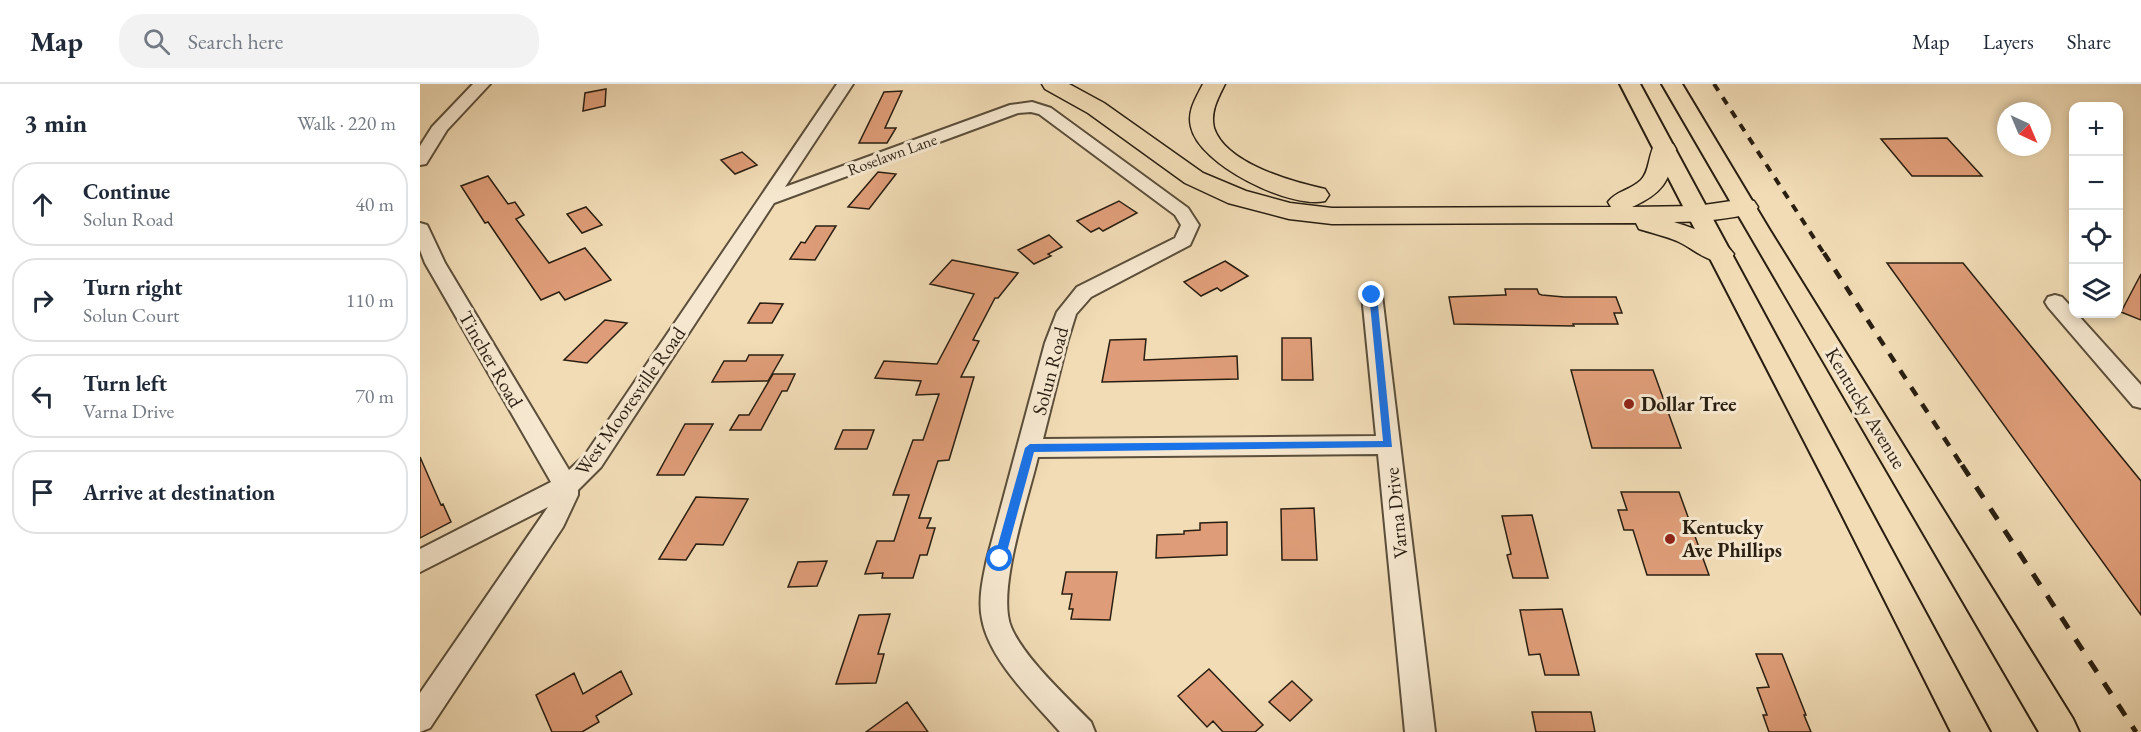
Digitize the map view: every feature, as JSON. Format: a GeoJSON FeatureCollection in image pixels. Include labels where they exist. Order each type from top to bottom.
{"type":"FeatureCollection","features":[{"type":"Feature","properties":{"kind":"highway"},"geometry":{"type":"LineString","coordinates":[[1053,84],[1096,108],[1194,178],[1226,193],[1275,208],[1332,216],[1614,208],[1745,207]]}},
{"type":"Feature","properties":{"kind":"highway"},"geometry":{"type":"LineString","coordinates":[[1214,84],[1202,110],[1202,123],[1207,136],[1216,149],[1238,167],[1280,186],[1318,195],[1345,198],[1614,208],[1694,239],[1720,254]]}},
{"type":"Feature","properties":{"kind":"highway"},"geometry":{"type":"LineString","coordinates":[[1614,208],[1653,184],[1664,149]]}},
{"type":"Feature","properties":{"kind":"main road"},"geometry":{"type":"LineString","coordinates":[[1630,84],[1694,208],[1854,504],[1971,732]]}},
{"type":"Feature","properties":{"kind":"main road","name":"Kentucky Avenue"},"geometry":{"type":"LineString","coordinates":[[1672,84],[2060,732]]}},
{"type":"Feature","properties":{"kind":"street"},"geometry":{"type":"LineString","coordinates":[[420,160],[427,134],[482,84]]}},
{"type":"Feature","properties":{"kind":"street","name":"West Mooresville Road"},"geometry":{"type":"LineString","coordinates":[[420,718],[561,508],[566,495],[566,486],[592,461],[845,84]]}},
{"type":"Feature","properties":{"kind":"street","name":"Solun Road"},"geometry":{"type":"LineString","coordinates":[[1016,108],[1032,107],[1045,111],[1182,212],[1190,225],[1183,241],[1084,292],[1066,312],[1000,559],[994,595],[998,628],[1016,656],[1080,732]]}},
{"type":"Feature","properties":{"kind":"street","name":"Roselawn Lane"},"geometry":{"type":"LineString","coordinates":[[767,200],[1016,108]]}},
{"type":"Feature","properties":{"kind":"street","name":"Tincher Road"},"geometry":{"type":"LineString","coordinates":[[420,229],[435,263],[566,486]]}},
{"type":"Feature","properties":{"kind":"street","name":"Varna Drive"},"geometry":{"type":"LineString","coordinates":[[1372,295],[1420,732]]}},
{"type":"Feature","properties":{"kind":"street"},"geometry":{"type":"LineString","coordinates":[[2055,302],[2141,400]]}},
{"type":"Feature","properties":{"kind":"street"},"geometry":{"type":"LineString","coordinates":[[1030,448],[1388,445]]}},
{"type":"Feature","properties":{"kind":"street"},"geometry":{"type":"LineString","coordinates":[[420,561],[566,486]]}},
{"type":"Feature","properties":{"kind":"building"},"geometry":{"type":"Polygon","coordinates":[[[606,89],[605,106],[583,111],[585,93],[606,89]]]}},
{"type":"Feature","properties":{"kind":"building"},"geometry":{"type":"Polygon","coordinates":[[[902,91],[885,128],[896,128],[887,143],[859,143],[884,92],[902,91]]]}},
{"type":"Feature","properties":{"kind":"building"},"geometry":{"type":"Polygon","coordinates":[[[1947,138],[1982,176],[1912,176],[1881,139],[1947,138]]]}},
{"type":"Feature","properties":{"kind":"building"},"geometry":{"type":"Polygon","coordinates":[[[742,152],[757,165],[735,174],[721,160],[742,152]]]}},
{"type":"Feature","properties":{"kind":"building"},"geometry":{"type":"Polygon","coordinates":[[[878,172],[896,174],[869,209],[848,207],[878,172]]]}},
{"type":"Feature","properties":{"kind":"building"},"geometry":{"type":"Polygon","coordinates":[[[488,176],[508,204],[515,202],[524,215],[516,219],[549,263],[585,248],[611,280],[565,300],[559,292],[541,300],[461,186],[488,176]]]}},
{"type":"Feature","properties":{"kind":"building"},"geometry":{"type":"Polygon","coordinates":[[[1119,201],[1137,213],[1103,231],[1099,228],[1091,232],[1077,221],[1119,201]]]}},
{"type":"Feature","properties":{"kind":"building"},"geometry":{"type":"Polygon","coordinates":[[[586,207],[602,225],[582,233],[567,214],[586,207]]]}},
{"type":"Feature","properties":{"kind":"building"},"geometry":{"type":"Polygon","coordinates":[[[816,226],[836,226],[815,260],[790,259],[801,242],[805,243],[816,226]]]}},
{"type":"Feature","properties":{"kind":"building"},"geometry":{"type":"Polygon","coordinates":[[[1049,235],[1062,247],[1048,254],[1051,256],[1034,264],[1018,250],[1049,235]]]}},
{"type":"Feature","properties":{"kind":"building"},"geometry":{"type":"Polygon","coordinates":[[[952,260],[1018,273],[998,298],[995,298],[973,340],[979,341],[961,377],[974,377],[949,460],[938,461],[919,518],[931,518],[927,528],[935,528],[927,555],[920,555],[913,578],[882,578],[883,573],[865,574],[877,541],[894,541],[909,495],[893,495],[913,440],[923,440],[939,394],[916,395],[921,381],[875,378],[884,361],[937,364],[974,294],[930,284],[952,260]]]}},
{"type":"Feature","properties":{"kind":"building"},"geometry":{"type":"Polygon","coordinates":[[[1225,261],[1248,276],[1221,291],[1217,288],[1201,296],[1184,282],[1225,261]]]}},
{"type":"Feature","properties":{"kind":"building"},"geometry":{"type":"Polygon","coordinates":[[[1887,263],[1963,263],[2141,481],[2141,615],[1887,263]]]}},
{"type":"Feature","properties":{"kind":"building"},"geometry":{"type":"Polygon","coordinates":[[[2141,274],[2141,320],[2123,313],[2123,308],[2141,274]]]}},
{"type":"Feature","properties":{"kind":"building"},"geometry":{"type":"Polygon","coordinates":[[[1505,289],[1537,289],[1542,295],[1564,297],[1616,297],[1622,313],[1614,313],[1618,324],[1573,324],[1574,326],[1454,324],[1449,297],[1506,295],[1505,289]]]}},
{"type":"Feature","properties":{"kind":"building"},"geometry":{"type":"Polygon","coordinates":[[[760,303],[783,304],[772,323],[748,323],[760,303]]]}},
{"type":"Feature","properties":{"kind":"building"},"geometry":{"type":"Polygon","coordinates":[[[605,320],[627,323],[587,363],[564,360],[605,320]]]}},
{"type":"Feature","properties":{"kind":"building"},"geometry":{"type":"Polygon","coordinates":[[[1282,338],[1311,338],[1313,380],[1282,380],[1282,338]]]}},
{"type":"Feature","properties":{"kind":"building"},"geometry":{"type":"Polygon","coordinates":[[[1146,339],[1144,360],[1237,356],[1238,379],[1102,382],[1110,340],[1146,339]]]}},
{"type":"Feature","properties":{"kind":"building"},"geometry":{"type":"Polygon","coordinates":[[[749,355],[783,355],[768,381],[712,382],[724,361],[746,361],[749,355]]]}},
{"type":"Feature","properties":{"kind":"building"},"geometry":{"type":"Polygon","coordinates":[[[1571,370],[1653,370],[1681,448],[1592,448],[1571,370]]]}},
{"type":"Feature","properties":{"kind":"building"},"geometry":{"type":"Polygon","coordinates":[[[773,374],[795,374],[787,391],[782,391],[761,430],[730,430],[739,415],[749,415],[773,374]]]}},
{"type":"Feature","properties":{"kind":"building"},"geometry":{"type":"Polygon","coordinates":[[[685,424],[713,424],[684,475],[657,475],[685,424]]]}},
{"type":"Feature","properties":{"kind":"building"},"geometry":{"type":"Polygon","coordinates":[[[843,430],[874,430],[867,449],[835,449],[843,430]]]}},
{"type":"Feature","properties":{"kind":"building"},"geometry":{"type":"Polygon","coordinates":[[[420,457],[451,522],[420,538],[420,457]]]}},
{"type":"Feature","properties":{"kind":"building"},"geometry":{"type":"Polygon","coordinates":[[[1621,492],[1679,492],[1709,575],[1647,575],[1633,530],[1624,530],[1618,510],[1627,510],[1621,492]]]}},
{"type":"Feature","properties":{"kind":"building"},"geometry":{"type":"Polygon","coordinates":[[[696,497],[748,499],[723,545],[696,544],[686,560],[659,559],[696,497]]]}},
{"type":"Feature","properties":{"kind":"building"},"geometry":{"type":"Polygon","coordinates":[[[1314,508],[1317,560],[1282,560],[1281,509],[1314,508]]]}},
{"type":"Feature","properties":{"kind":"building"},"geometry":{"type":"Polygon","coordinates":[[[1532,515],[1548,578],[1513,578],[1507,555],[1511,554],[1502,516],[1532,515]]]}},
{"type":"Feature","properties":{"kind":"building"},"geometry":{"type":"Polygon","coordinates":[[[1227,522],[1227,555],[1156,558],[1157,535],[1184,534],[1184,531],[1200,530],[1200,523],[1227,522]]]}},
{"type":"Feature","properties":{"kind":"building"},"geometry":{"type":"Polygon","coordinates":[[[827,561],[817,586],[788,587],[798,562],[827,561]]]}},
{"type":"Feature","properties":{"kind":"building"},"geometry":{"type":"Polygon","coordinates":[[[1066,572],[1117,572],[1110,620],[1071,619],[1073,609],[1069,609],[1072,594],[1062,594],[1066,572]]]}},
{"type":"Feature","properties":{"kind":"building"},"geometry":{"type":"Polygon","coordinates":[[[1562,609],[1579,675],[1545,675],[1540,654],[1529,655],[1520,610],[1562,609]]]}},
{"type":"Feature","properties":{"kind":"building"},"geometry":{"type":"Polygon","coordinates":[[[890,614],[878,654],[884,654],[876,683],[836,684],[859,615],[890,614]]]}},
{"type":"Feature","properties":{"kind":"building"},"geometry":{"type":"Polygon","coordinates":[[[1756,654],[1782,654],[1811,732],[1769,732],[1763,715],[1767,715],[1757,688],[1769,687],[1756,654]]]}},
{"type":"Feature","properties":{"kind":"building"},"geometry":{"type":"Polygon","coordinates":[[[1209,669],[1263,725],[1255,732],[1223,732],[1213,721],[1207,727],[1178,696],[1209,669]]]}},
{"type":"Feature","properties":{"kind":"building"},"geometry":{"type":"Polygon","coordinates":[[[621,671],[632,694],[596,716],[599,722],[582,732],[552,732],[536,695],[574,673],[583,694],[621,671]]]}},
{"type":"Feature","properties":{"kind":"building"},"geometry":{"type":"Polygon","coordinates":[[[1292,681],[1312,700],[1290,721],[1269,702],[1292,681]]]}},
{"type":"Feature","properties":{"kind":"building"},"geometry":{"type":"Polygon","coordinates":[[[907,702],[928,732],[866,732],[907,702]]]}},
{"type":"Feature","properties":{"kind":"building"},"geometry":{"type":"Polygon","coordinates":[[[1532,712],[1591,712],[1595,732],[1536,732],[1532,712]]]}},
{"type":"Feature","properties":{"kind":"railway"},"geometry":{"type":"LineString","coordinates":[[1714,84],[1825,255]]}},
{"type":"Feature","properties":{"kind":"railway"},"geometry":{"type":"LineString","coordinates":[[1824,253],[1963,467]]}},
{"type":"Feature","properties":{"kind":"railway"},"geometry":{"type":"LineString","coordinates":[[1962,465],[2136,732]]}},
{"type":"Feature","properties":{"kind":"place","name":"Dollar Tree"},"geometry":{"type":"Point","coordinates":[1629,404]}},
{"type":"Feature","properties":{"kind":"place","name":"Kentucky Ave Phillips"},"geometry":{"type":"Point","coordinates":[1670,539]}},
{"type":"Feature","properties":{"kind":"route"},"geometry":{"type":"LineString","coordinates":[[1000,559],[1030,448],[1388,445],[1372,295]]}}]}
